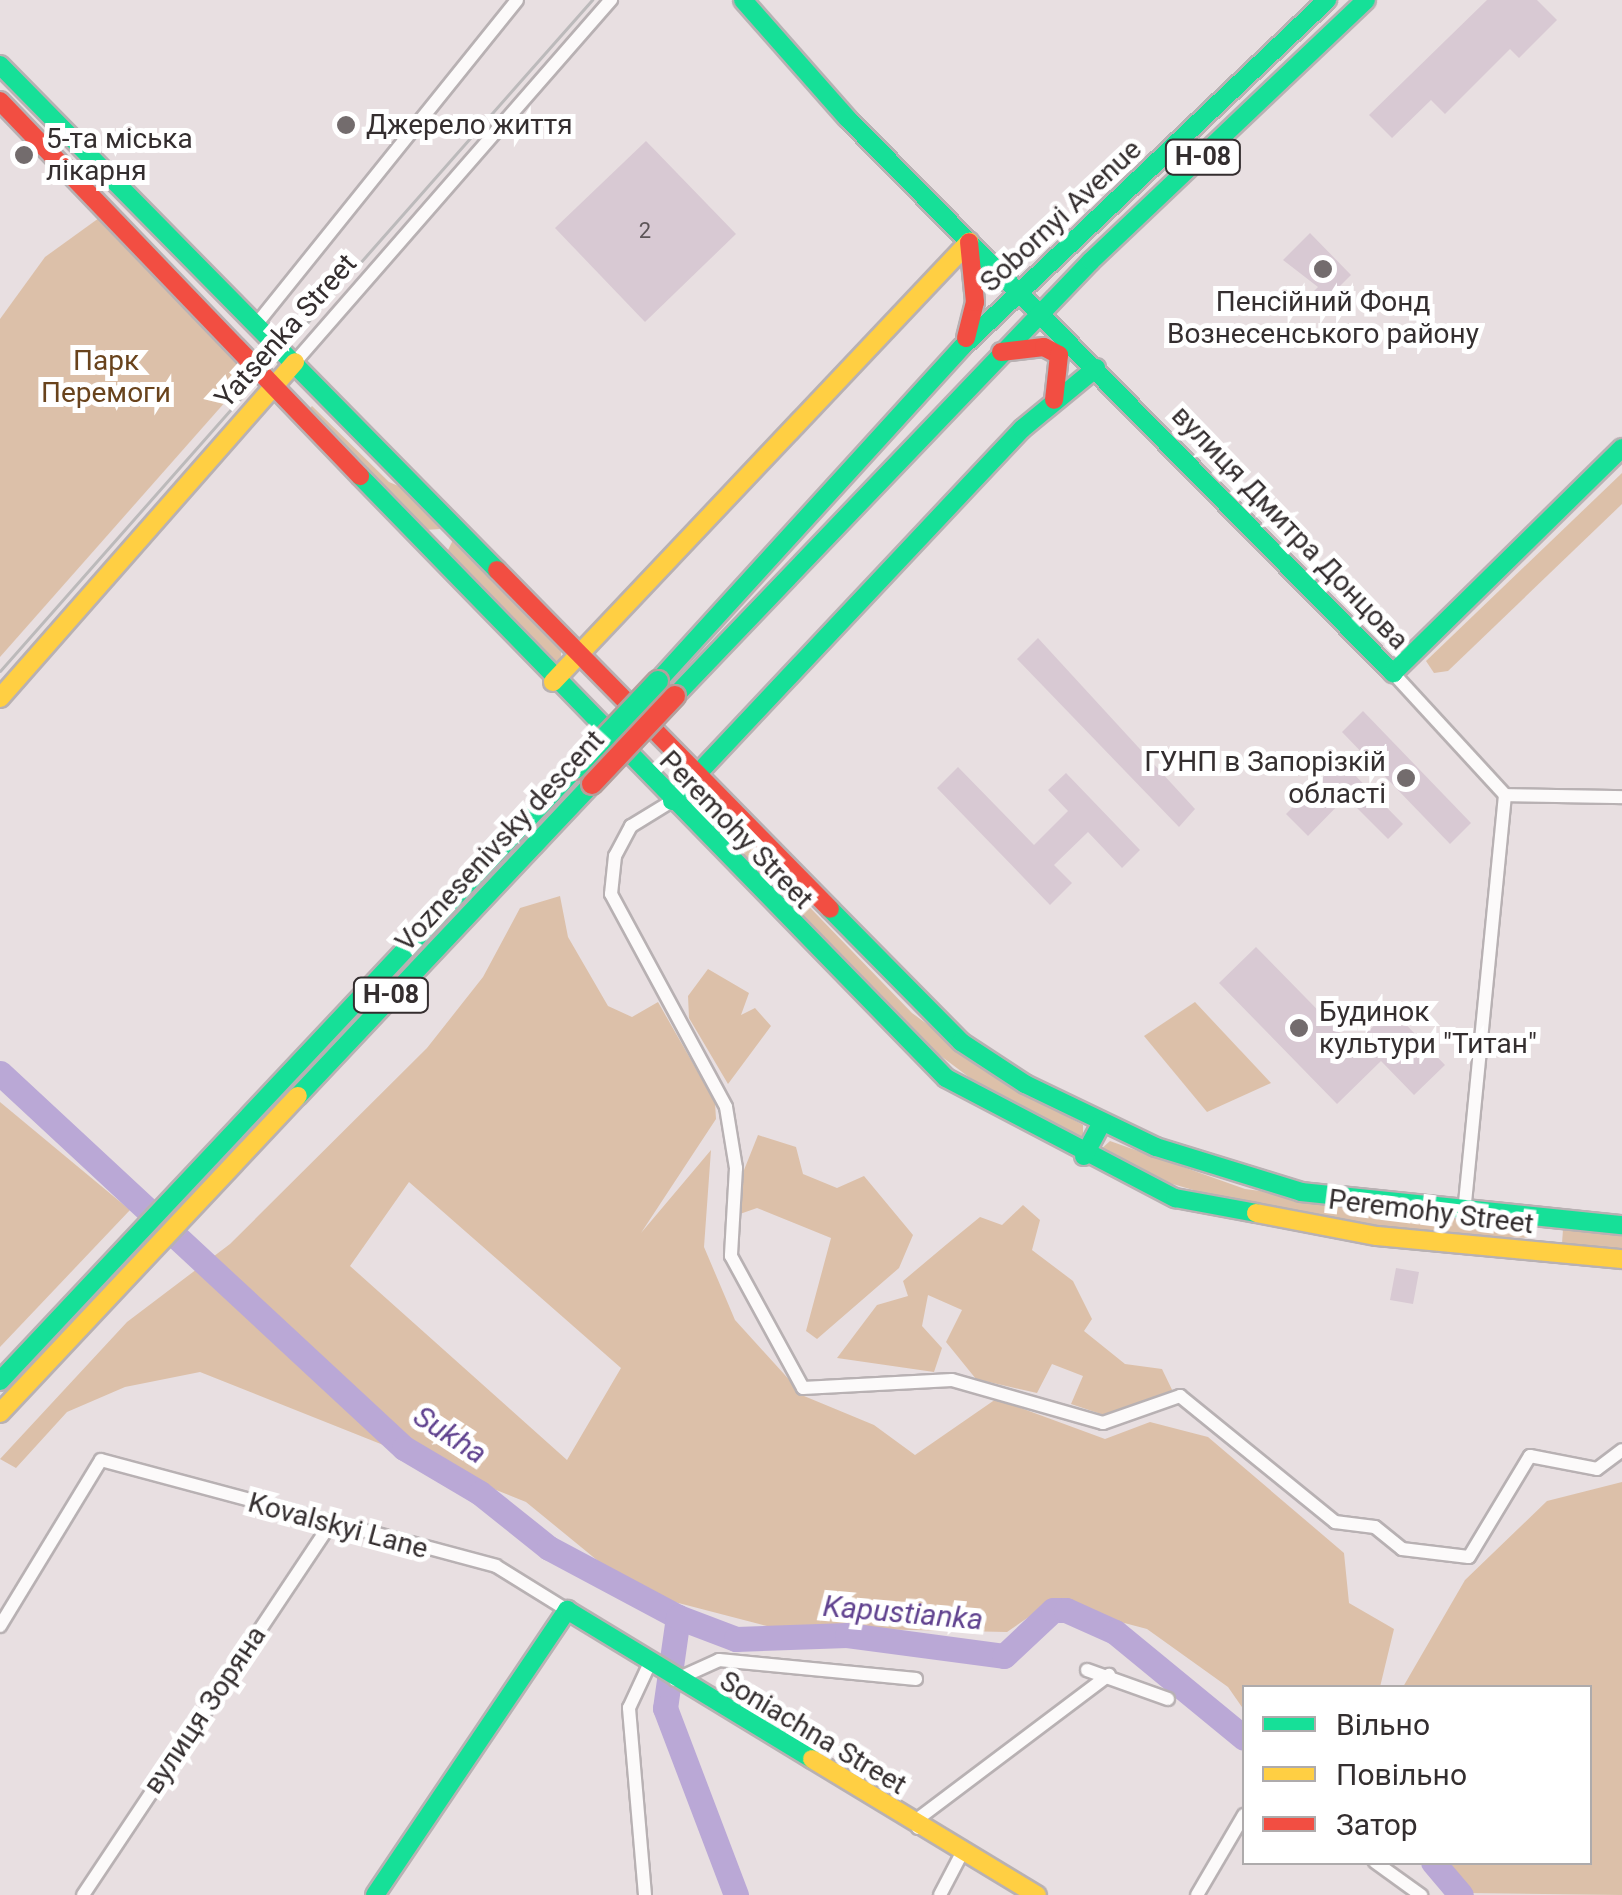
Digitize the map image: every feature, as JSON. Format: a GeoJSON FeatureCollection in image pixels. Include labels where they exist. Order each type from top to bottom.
{"type":"FeatureCollection","features":[{"type":"Feature","properties":{"kind":"main road","name":"вулиця Дмитра Донцова"},"geometry":{"type":"LineString","coordinates":[[742,0],[1018,294],[1096,368],[1393,673]]}},
{"type":"Feature","properties":{"kind":"main road","name":"Sobornyi Avenue"},"geometry":{"type":"LineString","coordinates":[[962,347],[1327,0]]}},
{"type":"Feature","properties":{"kind":"main road","name":"Sobornyi Avenue"},"geometry":{"type":"LineString","coordinates":[[1001,352],[1366,0]]}},
{"type":"Feature","properties":{"kind":"main road","name":"Peremohy Street"},"geometry":{"type":"LineString","coordinates":[[0,65],[453,525],[576,657],[960,1042],[1102,1122],[1301,1192],[1622,1225]]}},
{"type":"Feature","properties":{"kind":"main road","name":"Peremohy Street"},"geometry":{"type":"LineString","coordinates":[[0,101],[908,1048],[985,1102],[1084,1156],[1175,1198],[1260,1218],[1622,1259]]}},
{"type":"Feature","properties":{"kind":"main road"},"geometry":{"type":"LineString","coordinates":[[91,195],[111,176]]}},
{"type":"Feature","properties":{"kind":"main road"},"geometry":{"type":"LineString","coordinates":[[962,347],[975,302],[968,242]]}},
{"type":"Feature","properties":{"kind":"main road"},"geometry":{"type":"LineString","coordinates":[[553,682],[968,242]]}},
{"type":"Feature","properties":{"kind":"main road","name":"Voznesenivsky descent"},"geometry":{"type":"LineString","coordinates":[[184,1200],[962,347]]}},
{"type":"Feature","properties":{"kind":"main road"},"geometry":{"type":"LineString","coordinates":[[1001,352],[1044,348],[1096,368]]}},
{"type":"Feature","properties":{"kind":"main road","name":"Voznesenivsky descent"},"geometry":{"type":"LineString","coordinates":[[0,1381],[142,1244],[592,784],[1001,352]]}},
{"type":"Feature","properties":{"kind":"main road"},"geometry":{"type":"LineString","coordinates":[[1054,400],[1064,372],[1059,355]]}},
{"type":"Feature","properties":{"kind":"main road","name":"Yatsenka Street"},"geometry":{"type":"LineString","coordinates":[[0,698],[294,362]]}},
{"type":"Feature","properties":{"kind":"main road"},"geometry":{"type":"LineString","coordinates":[[672,801],[1054,400],[1096,368]]}},
{"type":"Feature","properties":{"kind":"main road"},"geometry":{"type":"LineString","coordinates":[[1393,673],[1622,448]]}},
{"type":"Feature","properties":{"kind":"main road"},"geometry":{"type":"LineString","coordinates":[[432,548],[453,525]]}},
{"type":"Feature","properties":{"kind":"main road"},"geometry":{"type":"LineString","coordinates":[[1084,1156],[1102,1122]]}},
{"type":"Feature","properties":{"kind":"main road"},"geometry":{"type":"LineString","coordinates":[[1545,1252],[1547,1219]]}},
{"type":"Feature","properties":{"kind":"main road","name":"Voznesenivsky descent"},"geometry":{"type":"LineString","coordinates":[[0,1413],[142,1244]]}},
{"type":"Feature","properties":{"kind":"main road"},"geometry":{"type":"LineString","coordinates":[[375,1895],[567,1610]]}},
{"type":"Feature","properties":{"kind":"main road","name":"Soniachna Street"},"geometry":{"type":"LineString","coordinates":[[567,1610],[660,1672],[1036,1895]]}},
{"type":"Feature","properties":{"kind":"street"},"geometry":{"type":"LineString","coordinates":[[256,326],[517,0]]}},
{"type":"Feature","properties":{"kind":"street","name":"Yatsenka Street"},"geometry":{"type":"LineString","coordinates":[[294,362],[611,0]]}},
{"type":"Feature","properties":{"kind":"street","name":"вулиця Дмитра Донцова"},"geometry":{"type":"LineString","coordinates":[[1393,673],[1505,795]]}},
{"type":"Feature","properties":{"kind":"street"},"geometry":{"type":"LineString","coordinates":[[1464,1211],[1505,795],[1622,797]]}},
{"type":"Feature","properties":{"kind":"street"},"geometry":{"type":"LineString","coordinates":[[672,801],[631,826],[614,856],[612,894],[726,1107],[736,1168],[730,1256],[803,1388],[952,1380],[1103,1423],[1180,1396],[1335,1522],[1375,1527],[1402,1549],[1469,1557],[1530,1456],[1597,1469],[1622,1450]]}},
{"type":"Feature","properties":{"kind":"street","name":"Kovalskyi Lane"},"geometry":{"type":"LineString","coordinates":[[0,1626],[101,1460],[328,1526],[496,1566],[567,1610]]}},
{"type":"Feature","properties":{"kind":"street","name":"вулиця Зоряна"},"geometry":{"type":"LineString","coordinates":[[83,1895],[328,1526]]}},
{"type":"Feature","properties":{"kind":"street"},"geometry":{"type":"LineString","coordinates":[[645,1895],[629,1708],[660,1672],[718,1660],[916,1679]]}},
{"type":"Feature","properties":{"kind":"street"},"geometry":{"type":"LineString","coordinates":[[1088,1670],[1168,1698]]}},
{"type":"Feature","properties":{"kind":"street"},"geometry":{"type":"LineString","coordinates":[[918,1828],[919,1818],[1109,1675]]}},
{"type":"Feature","properties":{"kind":"street"},"geometry":{"type":"LineString","coordinates":[[1197,1895],[1242,1819]]}},
{"type":"Feature","properties":{"kind":"street"},"geometry":{"type":"LineString","coordinates":[[940,1895],[962,1853]]}},
{"type":"Feature","properties":{"kind":"street"},"geometry":{"type":"LineString","coordinates":[[1377,1865],[1402,1889],[1421,1895]]}},
{"type":"Feature","properties":{"kind":"green space","name":"Парк Перемоги"},"geometry":{"type":"Polygon","coordinates":[[[99,218],[249,375],[0,657],[0,319],[45,257],[99,218]]]}},
{"type":"Feature","properties":{"kind":"green space"},"geometry":{"type":"Polygon","coordinates":[[[312,406],[389,482],[415,493],[440,529],[425,530],[305,413],[312,406]]]}},
{"type":"Feature","properties":{"kind":"green space"},"geometry":{"type":"Polygon","coordinates":[[[1622,473],[1622,504],[1448,671],[1434,673],[1426,661],[1622,473]]]}},
{"type":"Feature","properties":{"kind":"green space"},"geometry":{"type":"Polygon","coordinates":[[[453,540],[561,651],[561,664],[546,662],[446,554],[453,540]]]}},
{"type":"Feature","properties":{"kind":"green space"},"geometry":{"type":"Polygon","coordinates":[[[702,796],[912,1013],[1016,1089],[1083,1125],[1083,1136],[1074,1141],[1006,1105],[893,1020],[689,809],[702,796]]]}},
{"type":"Feature","properties":{"kind":"green space"},"geometry":{"type":"Polygon","coordinates":[[[560,896],[568,937],[608,1006],[632,1017],[658,1002],[715,1102],[716,1119],[641,1233],[711,1150],[704,1247],[735,1320],[804,1396],[874,1425],[915,1455],[996,1399],[1105,1439],[1150,1422],[1208,1437],[1344,1553],[1349,1603],[1394,1629],[1380,1685],[1242,1685],[1242,1707],[1228,1687],[1147,1629],[1049,1603],[1007,1632],[771,1627],[636,1592],[526,1502],[200,1372],[125,1387],[67,1412],[16,1468],[0,1459],[127,1322],[230,1244],[427,1048],[483,977],[520,908],[560,896]],[[409,1182],[350,1266],[567,1460],[621,1368],[409,1182]]]}},
{"type":"Feature","properties":{"kind":"green space"},"geometry":{"type":"Polygon","coordinates":[[[708,969],[749,993],[741,1015],[755,1008],[771,1026],[728,1084],[689,1018],[688,996],[708,969]]]}},
{"type":"Feature","properties":{"kind":"green space"},"geometry":{"type":"Polygon","coordinates":[[[1195,1002],[1271,1083],[1207,1112],[1144,1036],[1195,1002]]]}},
{"type":"Feature","properties":{"kind":"green space"},"geometry":{"type":"Polygon","coordinates":[[[0,1102],[130,1210],[0,1347],[0,1102]]]}},
{"type":"Feature","properties":{"kind":"green space"},"geometry":{"type":"Polygon","coordinates":[[[758,1135],[796,1147],[803,1174],[837,1188],[864,1176],[913,1235],[899,1268],[817,1339],[806,1331],[831,1238],[757,1208],[737,1215],[734,1195],[758,1135]]]}},
{"type":"Feature","properties":{"kind":"green space"},"geometry":{"type":"Polygon","coordinates":[[[1110,1141],[1245,1189],[1527,1226],[1530,1238],[1439,1235],[1269,1212],[1152,1178],[1100,1150],[1110,1141]]]}},
{"type":"Feature","properties":{"kind":"green space"},"geometry":{"type":"Polygon","coordinates":[[[1023,1205],[1040,1220],[1032,1250],[1073,1281],[1092,1319],[1084,1331],[1125,1364],[1162,1369],[1176,1398],[1104,1415],[1071,1404],[1083,1376],[1052,1364],[1037,1393],[976,1379],[946,1342],[962,1310],[928,1295],[922,1326],[942,1348],[934,1372],[837,1358],[877,1305],[908,1296],[903,1281],[947,1244],[980,1217],[1002,1225],[1023,1205]]]}},
{"type":"Feature","properties":{"kind":"green space"},"geometry":{"type":"Polygon","coordinates":[[[1563,1229],[1622,1235],[1622,1251],[1562,1244],[1563,1229]]]}},
{"type":"Feature","properties":{"kind":"green space"},"geometry":{"type":"Polygon","coordinates":[[[1622,1482],[1622,1895],[1469,1893],[1449,1865],[1592,1865],[1592,1685],[1404,1685],[1465,1580],[1547,1501],[1622,1482]]]}},
{"type":"Feature","properties":{"kind":"building"},"geometry":{"type":"Polygon","coordinates":[[[1487,0],[1537,0],[1557,20],[1519,58],[1510,49],[1445,114],[1431,100],[1392,138],[1369,115],[1487,0]]]}},
{"type":"Feature","properties":{"kind":"building"},"geometry":{"type":"Polygon","coordinates":[[[646,141],[736,234],[645,322],[555,228],[646,141]]]}},
{"type":"Feature","properties":{"kind":"building","name":"Пенсійний Фонд Вознесенського району"},"geometry":{"type":"Polygon","coordinates":[[[1310,233],[1351,275],[1323,303],[1313,292],[1318,287],[1283,260],[1310,233]]]}},
{"type":"Feature","properties":{"kind":"building"},"geometry":{"type":"Polygon","coordinates":[[[1038,638],[1195,809],[1179,827],[1017,659],[1038,638]]]}},
{"type":"Feature","properties":{"kind":"building","name":"ГУНП в Запорізкій області"},"geometry":{"type":"Polygon","coordinates":[[[1363,711],[1471,823],[1450,844],[1342,732],[1363,711]]]}},
{"type":"Feature","properties":{"kind":"building"},"geometry":{"type":"Polygon","coordinates":[[[1340,760],[1403,824],[1388,839],[1346,797],[1308,836],[1286,814],[1340,760]]]}},
{"type":"Feature","properties":{"kind":"building"},"geometry":{"type":"Polygon","coordinates":[[[958,767],[1034,845],[1068,811],[1048,790],[1066,773],[1140,850],[1122,868],[1088,832],[1054,865],[1072,883],[1050,905],[937,788],[958,767]]]}},
{"type":"Feature","properties":{"kind":"building","name":"Будинок культури \"Титан\""},"geometry":{"type":"Polygon","coordinates":[[[1256,947],[1353,1046],[1391,1009],[1445,1065],[1414,1095],[1381,1061],[1337,1104],[1219,983],[1256,947]]]}},
{"type":"Feature","properties":{"kind":"building"},"geometry":{"type":"Polygon","coordinates":[[[1396,1268],[1419,1272],[1413,1304],[1390,1300],[1396,1268]]]}},
{"type":"Feature","properties":{"kind":"waterway","name":"Sukha"},"geometry":{"type":"LineString","coordinates":[[0,1073],[404,1448],[480,1493],[549,1548],[678,1617],[665,1708],[736,1895]]}},
{"type":"Feature","properties":{"kind":"waterway","name":"Kapustianka"},"geometry":{"type":"LineString","coordinates":[[678,1617],[736,1639],[847,1635],[1004,1656],[1053,1610],[1066,1610],[1115,1632],[1242,1736]]}},
{"type":"Feature","properties":{"kind":"waterway","name":"Kapustianka"},"geometry":{"type":"LineString","coordinates":[[1436,1865],[1461,1895]]}},
{"type":"Feature","properties":{"kind":"tram line"},"geometry":{"type":"LineString","coordinates":[[0,671],[592,0]]}},
{"type":"Feature","properties":{"kind":"traffic: fast"},"geometry":{"type":"LineString","coordinates":[[743,0],[847,118],[1393,673],[1622,448]]}},
{"type":"Feature","properties":{"kind":"traffic: fast"},"geometry":{"type":"LineString","coordinates":[[658,681],[962,347],[1327,0]]}},
{"type":"Feature","properties":{"kind":"traffic: fast"},"geometry":{"type":"LineString","coordinates":[[675,696],[1091,261],[1366,0]]}},
{"type":"Feature","properties":{"kind":"traffic: fast"},"geometry":{"type":"LineString","coordinates":[[0,65],[497,570]]}},
{"type":"Feature","properties":{"kind":"traffic: fast"},"geometry":{"type":"LineString","coordinates":[[672,801],[1022,429],[1096,368]]}},
{"type":"Feature","properties":{"kind":"traffic: fast"},"geometry":{"type":"LineString","coordinates":[[360,476],[946,1078],[1175,1198],[1256,1213]]}},
{"type":"Feature","properties":{"kind":"traffic: fast"},"geometry":{"type":"LineString","coordinates":[[575,769],[658,681]]}},
{"type":"Feature","properties":{"kind":"traffic: fast"},"geometry":{"type":"LineString","coordinates":[[0,1381],[575,769]]}},
{"type":"Feature","properties":{"kind":"traffic: fast"},"geometry":{"type":"LineString","coordinates":[[298,1096],[592,784]]}},
{"type":"Feature","properties":{"kind":"traffic: fast"},"geometry":{"type":"LineString","coordinates":[[830,909],[961,1042],[1025,1084],[1156,1147],[1301,1192],[1622,1225]]}},
{"type":"Feature","properties":{"kind":"traffic: fast"},"geometry":{"type":"LineString","coordinates":[[1084,1156],[1102,1122]]}},
{"type":"Feature","properties":{"kind":"traffic: fast"},"geometry":{"type":"LineString","coordinates":[[375,1895],[567,1610],[812,1759]]}},
{"type":"Feature","properties":{"kind":"traffic: slow"},"geometry":{"type":"LineString","coordinates":[[553,682],[969,242]]}},
{"type":"Feature","properties":{"kind":"traffic: slow"},"geometry":{"type":"LineString","coordinates":[[0,698],[295,362]]}},
{"type":"Feature","properties":{"kind":"traffic: slow"},"geometry":{"type":"LineString","coordinates":[[0,1413],[298,1096]]}},
{"type":"Feature","properties":{"kind":"traffic: slow"},"geometry":{"type":"LineString","coordinates":[[1256,1213],[1377,1236],[1622,1259]]}},
{"type":"Feature","properties":{"kind":"traffic: slow"},"geometry":{"type":"LineString","coordinates":[[812,1759],[1037,1895]]}},
{"type":"Feature","properties":{"kind":"traffic: jam"},"geometry":{"type":"LineString","coordinates":[[0,101],[360,476]]}},
{"type":"Feature","properties":{"kind":"traffic: jam"},"geometry":{"type":"LineString","coordinates":[[966,338],[975,302],[969,242]]}},
{"type":"Feature","properties":{"kind":"traffic: jam"},"geometry":{"type":"LineString","coordinates":[[1001,352],[1044,347],[1059,355],[1054,400]]}},
{"type":"Feature","properties":{"kind":"traffic: jam"},"geometry":{"type":"LineString","coordinates":[[497,570],[830,909]]}},
{"type":"Feature","properties":{"kind":"traffic: jam"},"geometry":{"type":"LineString","coordinates":[[592,784],[675,696]]}},
{"type":"Feature","properties":{"kind":"place","name":"Джерело життя"},"geometry":{"type":"Point","coordinates":[346,125]}},
{"type":"Feature","properties":{"kind":"place","name":"5-та міська лікарня"},"geometry":{"type":"Point","coordinates":[24,155]}},
{"type":"Feature","properties":{"kind":"place","name":"Пенсійний Фонд Вознесенського району"},"geometry":{"type":"Point","coordinates":[1323,269]}},
{"type":"Feature","properties":{"kind":"place","name":"ГУНП в Запорізкій області"},"geometry":{"type":"Point","coordinates":[1406,778]}},
{"type":"Feature","properties":{"kind":"place","name":"Будинок культури \"Титан\""},"geometry":{"type":"Point","coordinates":[1299,1028]}}]}
